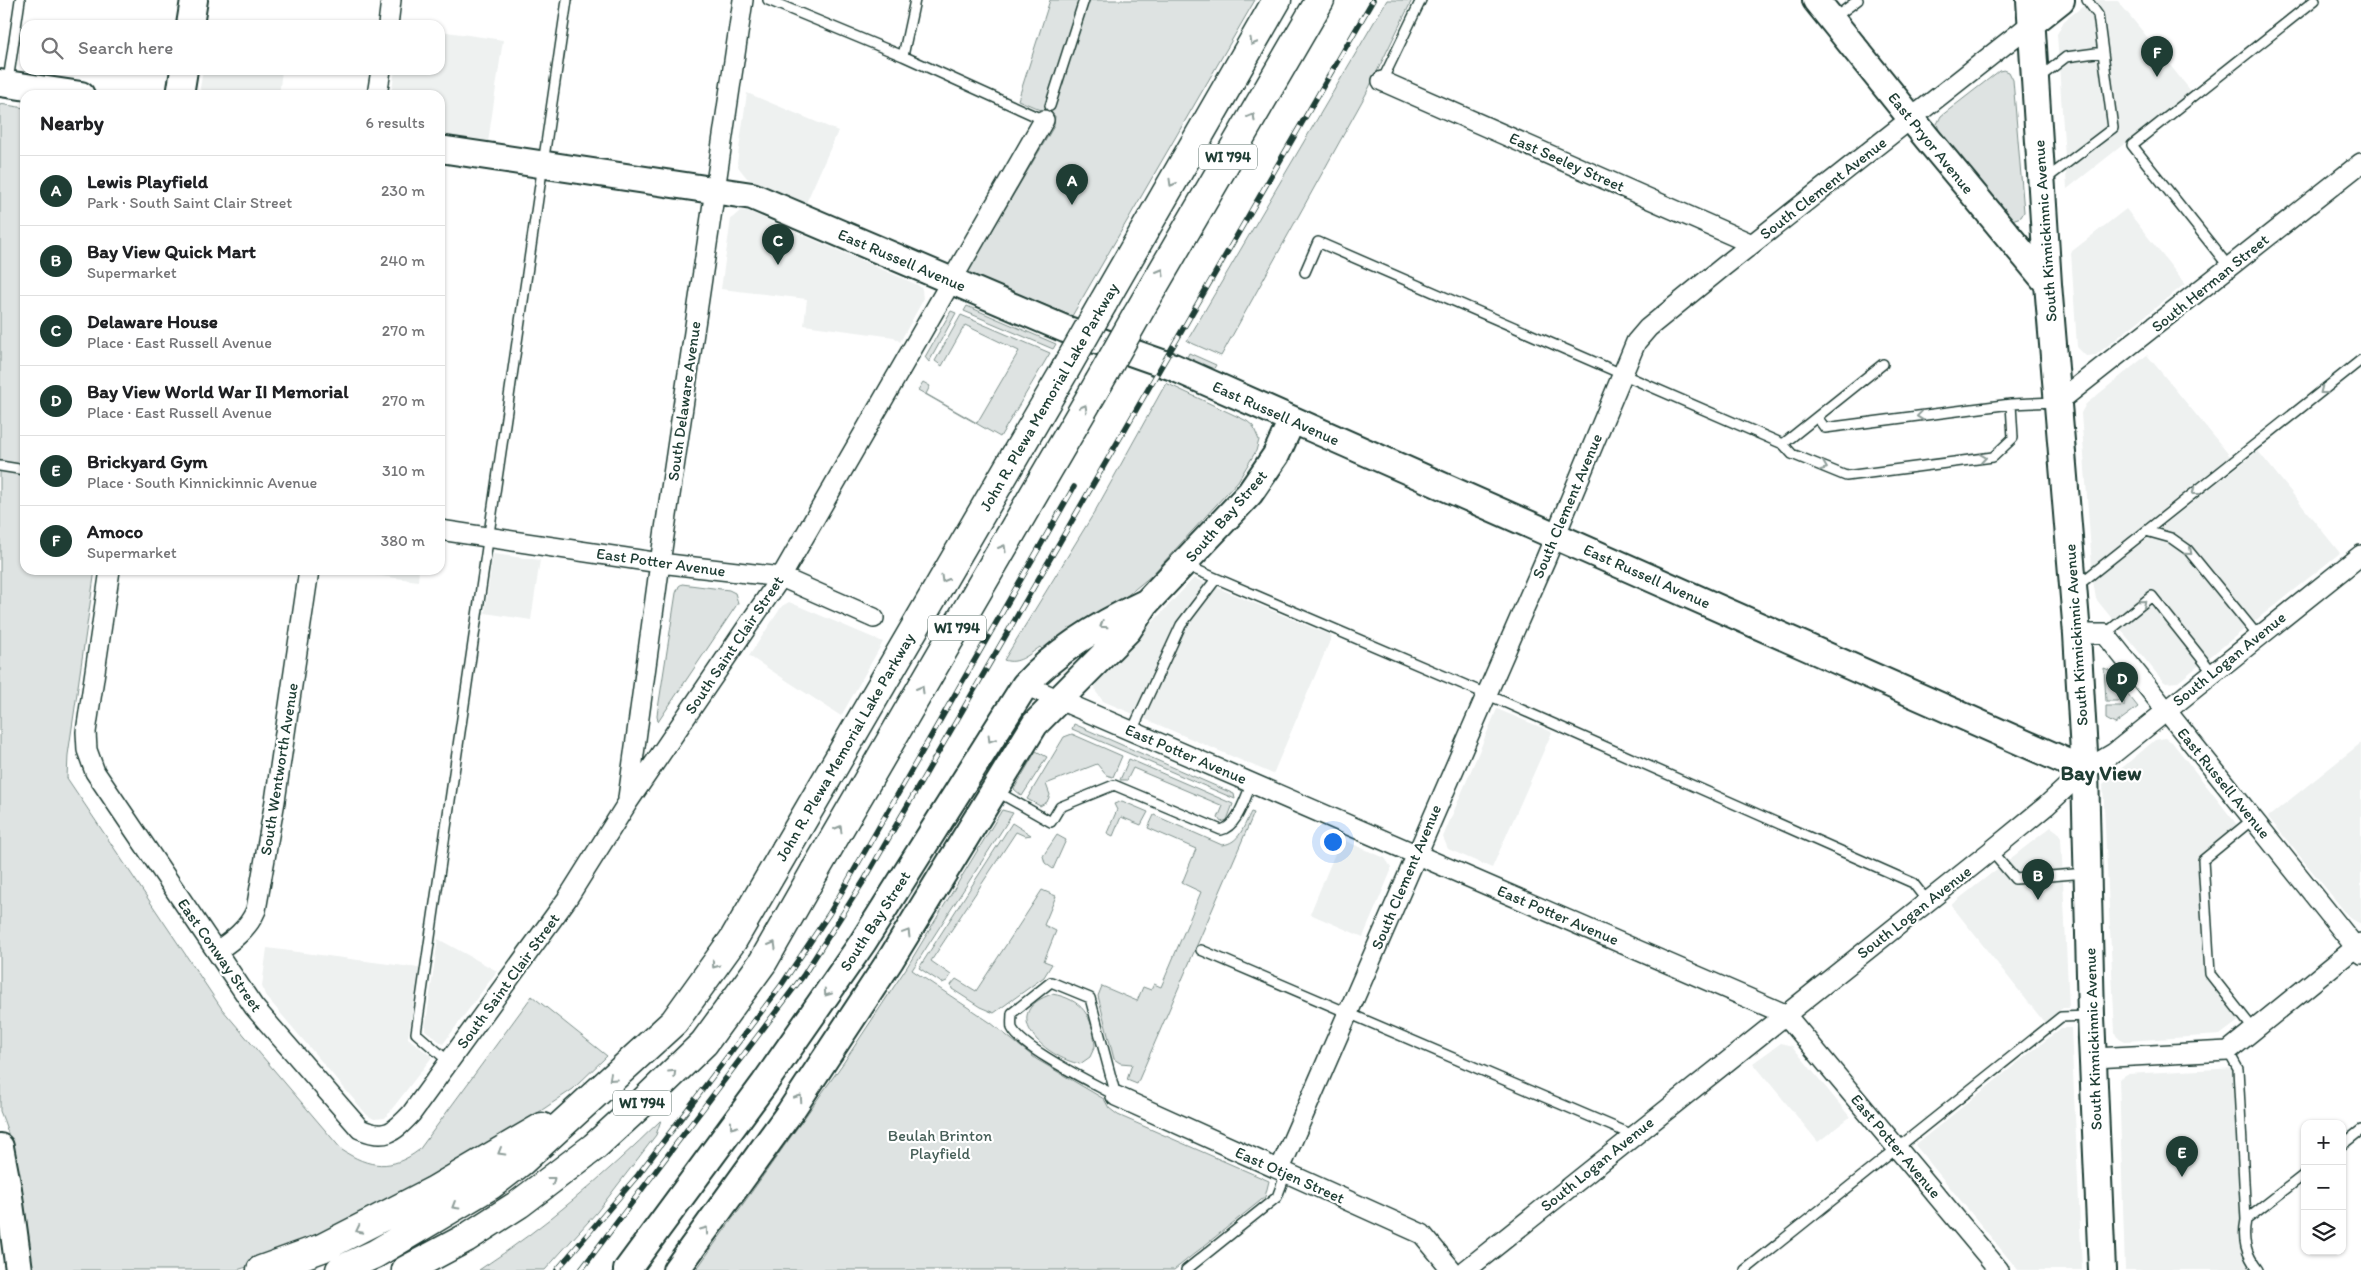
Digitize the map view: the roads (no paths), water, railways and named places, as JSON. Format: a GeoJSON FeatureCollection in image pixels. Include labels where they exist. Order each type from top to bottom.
{"type":"FeatureCollection","features":[{"type":"Feature","properties":{"kind":"main road"},"geometry":{"type":"LineString","coordinates":[[191,20],[194,0]]}},
{"type":"Feature","properties":{"kind":"main road","name":"John R. Plewa Memorial Lake Parkway"},"geometry":{"type":"LineString","coordinates":[[340,1270],[375,1254],[491,1184],[521,1162],[674,1022],[733,940],[1065,370],[1277,0]]}},
{"type":"Feature","properties":{"kind":"main road","name":"WI 794"},"geometry":{"type":"LineString","coordinates":[[406,1270],[466,1238],[519,1204],[594,1147],[704,1043],[763,962],[1320,0]]}},
{"type":"Feature","properties":{"kind":"main road","name":"East Pryor Avenue"},"geometry":{"type":"LineString","coordinates":[[1816,0],[1910,118],[2048,284]]}},
{"type":"Feature","properties":{"kind":"main road","name":"South Clement Avenue"},"geometry":{"type":"LineString","coordinates":[[2031,12],[2061,0]]}},
{"type":"Feature","properties":{"kind":"main road","name":"South Kinnickinnic Avenue"},"geometry":{"type":"LineString","coordinates":[[2031,12],[2048,284],[2077,634],[2085,770],[2086,873],[2102,1270]]}},
{"type":"Feature","properties":{"kind":"main road"},"geometry":{"type":"LineString","coordinates":[[181,90],[183,75]]}},
{"type":"Feature","properties":{"kind":"main road"},"geometry":{"type":"LineString","coordinates":[[4,83],[49,90]]}},
{"type":"Feature","properties":{"kind":"main road","name":"East Russell Avenue"},"geometry":{"type":"LineString","coordinates":[[445,150],[752,196],[1065,329],[1173,368],[2085,770]]}},
{"type":"Feature","properties":{"kind":"main road","name":"South Bay Street"},"geometry":{"type":"LineString","coordinates":[[676,1270],[790,1112],[892,959],[993,789],[1035,724],[1058,698],[1128,630],[1146,603],[1261,480],[1292,420]]}},
{"type":"Feature","properties":{"kind":"main road","name":"South Bay Street"},"geometry":{"type":"LineString","coordinates":[[627,1270],[764,1084],[863,942],[1025,685],[1056,656],[1116,617],[1146,603]]}},
{"type":"Feature","properties":{"kind":"main road"},"geometry":{"type":"LineString","coordinates":[[863,942],[892,959]]}},
{"type":"Feature","properties":{"kind":"main road"},"geometry":{"type":"LineString","coordinates":[[261,1270],[322,1248],[425,1196],[588,1100]]}},
{"type":"Feature","properties":{"kind":"main road"},"geometry":{"type":"LineString","coordinates":[[0,1147],[19,1270]]}},
{"type":"Feature","properties":{"kind":"main road"},"geometry":{"type":"LineString","coordinates":[[438,1270],[464,1254],[519,1204]]}},
{"type":"Feature","properties":{"kind":"main road"},"geometry":{"type":"LineString","coordinates":[[644,1246],[676,1270]]}},
{"type":"Feature","properties":{"kind":"street"},"geometry":{"type":"LineString","coordinates":[[389,20],[391,0]]}},
{"type":"Feature","properties":{"kind":"street","name":"South Delaware Avenue"},"geometry":{"type":"LineString","coordinates":[[628,802],[660,563],[743,0]]}},
{"type":"Feature","properties":{"kind":"street","name":"South Clement Avenue"},"geometry":{"type":"LineString","coordinates":[[1283,1171],[1416,854],[1555,536],[1636,342],[1648,328],[1910,118],[2031,12]]}},
{"type":"Feature","properties":{"kind":"street"},"geometry":{"type":"LineString","coordinates":[[379,90],[380,75]]}},
{"type":"Feature","properties":{"kind":"street","name":"East Seeley Street"},"geometry":{"type":"LineString","coordinates":[[1382,81],[1752,244]]}},
{"type":"Feature","properties":{"kind":"street","name":"South Saint Clair Street"},"geometry":{"type":"LineString","coordinates":[[379,1135],[388,1134],[398,1128],[450,1062],[567,899],[628,802],[781,577],[1047,113]]}},
{"type":"Feature","properties":{"kind":"street","name":"South Herman Street"},"geometry":{"type":"LineString","coordinates":[[2058,402],[2361,163]]}},
{"type":"Feature","properties":{"kind":"street","name":"East Potter Avenue"},"geometry":{"type":"LineString","coordinates":[[445,531],[660,563],[781,577],[874,618]]}},
{"type":"Feature","properties":{"kind":"street","name":"South Logan Avenue"},"geometry":{"type":"LineString","coordinates":[[1466,1270],[1991,851],[2046,806],[2085,770],[2114,753],[2361,555]]}},
{"type":"Feature","properties":{"kind":"street","name":"East Conway Street"},"geometry":{"type":"LineString","coordinates":[[109,575],[86,732],[88,750],[95,772],[254,1007],[349,1119],[360,1129],[379,1135]]}},
{"type":"Feature","properties":{"kind":"street","name":"South Wentworth Avenue"},"geometry":{"type":"LineString","coordinates":[[217,951],[245,928],[256,910],[275,801],[308,575]]}},
{"type":"Feature","properties":{"kind":"street"},"geometry":{"type":"LineString","coordinates":[[2077,634],[2105,634]]}},
{"type":"Feature","properties":{"kind":"street","name":"East Russell Avenue"},"geometry":{"type":"LineString","coordinates":[[2105,634],[2359,948]]}},
{"type":"Feature","properties":{"kind":"street","name":"East Potter Avenue"},"geometry":{"type":"LineString","coordinates":[[1025,685],[1785,1014],[1898,1148],[1989,1267]]}},
{"type":"Feature","properties":{"kind":"street"},"geometry":{"type":"LineString","coordinates":[[2094,1058],[2228,1051],[2359,948]]}},
{"type":"Feature","properties":{"kind":"street","name":"East Otjen Street"},"geometry":{"type":"LineString","coordinates":[[1116,1096],[1422,1234],[1452,1270]]}},
{"type":"Feature","properties":{"kind":"lane"},"geometry":{"type":"LineString","coordinates":[[4,83],[20,0]]}},
{"type":"Feature","properties":{"kind":"lane"},"geometry":{"type":"LineString","coordinates":[[450,1062],[416,1034],[567,0]]}},
{"type":"Feature","properties":{"kind":"lane"},"geometry":{"type":"LineString","coordinates":[[768,0],[902,56],[1047,113],[1084,0]]}},
{"type":"Feature","properties":{"kind":"lane"},"geometry":{"type":"LineString","coordinates":[[902,56],[915,0]]}},
{"type":"Feature","properties":{"kind":"lane"},"geometry":{"type":"LineString","coordinates":[[1382,81],[1421,0]]}},
{"type":"Feature","properties":{"kind":"lane"},"geometry":{"type":"LineString","coordinates":[[1832,20],[1858,0]]}},
{"type":"Feature","properties":{"kind":"lane"},"geometry":{"type":"LineString","coordinates":[[2042,182],[2113,128],[2098,15],[2087,0]]}},
{"type":"Feature","properties":{"kind":"lane"},"geometry":{"type":"LineString","coordinates":[[2229,267],[2132,145],[2315,0]]}},
{"type":"Feature","properties":{"kind":"lane"},"geometry":{"type":"LineString","coordinates":[[2036,81],[2066,57],[2104,52]]}},
{"type":"Feature","properties":{"kind":"lane"},"geometry":{"type":"LineString","coordinates":[[1305,272],[1318,242],[1622,376],[1783,444],[1792,454],[1846,476],[1993,457],[2013,438],[2011,404]]}},
{"type":"Feature","properties":{"kind":"lane"},"geometry":{"type":"LineString","coordinates":[[2073,589],[2361,360]]}},
{"type":"Feature","properties":{"kind":"lane"},"geometry":{"type":"LineString","coordinates":[[1783,444],[1883,364]]}},
{"type":"Feature","properties":{"kind":"lane"},"geometry":{"type":"LineString","coordinates":[[1817,417],[1825,428],[2011,404],[2058,402]]}},
{"type":"Feature","properties":{"kind":"lane"},"geometry":{"type":"LineString","coordinates":[[0,466],[20,469]]}},
{"type":"Feature","properties":{"kind":"lane"},"geometry":{"type":"LineString","coordinates":[[2146,531],[2171,538],[2188,550],[2258,636]]}},
{"type":"Feature","properties":{"kind":"lane"},"geometry":{"type":"LineString","coordinates":[[1183,564],[1486,694],[1913,882],[1928,901]]}},
{"type":"Feature","properties":{"kind":"lane"},"geometry":{"type":"LineString","coordinates":[[1132,731],[1181,625],[1216,579]]}},
{"type":"Feature","properties":{"kind":"lane"},"geometry":{"type":"LineString","coordinates":[[2105,634],[2152,596],[2213,672]]}},
{"type":"Feature","properties":{"kind":"lane"},"geometry":{"type":"LineString","coordinates":[[993,789],[1051,822],[1060,807],[1114,785],[1221,830],[1228,828],[1233,822],[1252,783]]}},
{"type":"Feature","properties":{"kind":"lane"},"geometry":{"type":"LineString","coordinates":[[2253,819],[2203,860],[2210,974],[2254,1030]]}},
{"type":"Feature","properties":{"kind":"lane"},"geometry":{"type":"LineString","coordinates":[[1991,851],[2015,880],[2086,873]]}},
{"type":"Feature","properties":{"kind":"lane"},"geometry":{"type":"LineString","coordinates":[[1201,950],[1633,1135]]}},
{"type":"Feature","properties":{"kind":"lane"},"geometry":{"type":"LineString","coordinates":[[1051,982],[1090,998],[1116,1096],[1037,1051],[1020,1038],[1012,1026],[1012,1013],[1051,982]]}},
{"type":"Feature","properties":{"kind":"lane"},"geometry":{"type":"LineString","coordinates":[[1746,1270],[2062,1017],[2091,1016]]}},
{"type":"Feature","properties":{"kind":"lane"},"geometry":{"type":"LineString","coordinates":[[2228,1051],[2238,1069],[2246,1248],[2258,1270]]}},
{"type":"Feature","properties":{"kind":"lane"},"geometry":{"type":"LineString","coordinates":[[2346,1142],[2361,1130]]}},
{"type":"Feature","properties":{"kind":"lane"},"geometry":{"type":"LineString","coordinates":[[1186,1270],[1277,1197],[1283,1171]]}},
{"type":"Feature","properties":{"kind":"lane"},"geometry":{"type":"LineString","coordinates":[[2246,1220],[2301,1177]]}},
{"type":"Feature","properties":{"kind":"railway"},"geometry":{"type":"LineString","coordinates":[[581,1270],[803,976],[865,879],[1373,0]]}},
{"type":"Feature","properties":{"kind":"railway"},"geometry":{"type":"LineString","coordinates":[[557,1270],[638,1175],[780,987],[829,914],[1074,487]]}},
{"type":"Feature","properties":{"kind":"place","name":"Amoco"},"geometry":{"type":"Point","coordinates":[2157,77]}},
{"type":"Feature","properties":{"kind":"place","name":"Lewis Playfield"},"geometry":{"type":"Point","coordinates":[1072,205]}},
{"type":"Feature","properties":{"kind":"place","name":"Delaware House"},"geometry":{"type":"Point","coordinates":[778,265]}},
{"type":"Feature","properties":{"kind":"place","name":"Bay View World War II Memorial"},"geometry":{"type":"Point","coordinates":[2122,703]}},
{"type":"Feature","properties":{"kind":"place","name":"Bay View Quick Mart"},"geometry":{"type":"Point","coordinates":[2038,900]}},
{"type":"Feature","properties":{"kind":"place","name":"Brickyard Gym"},"geometry":{"type":"Point","coordinates":[2182,1177]}},
{"type":"Feature","properties":{"kind":"district","name":"Bay View"},"geometry":{"type":"Point","coordinates":[2101,772]}},
{"type":"Feature","properties":{"kind":"park label","name":"Beulah Brinton Playfield"},"geometry":{"type":"Point","coordinates":[940,1144]}}]}
